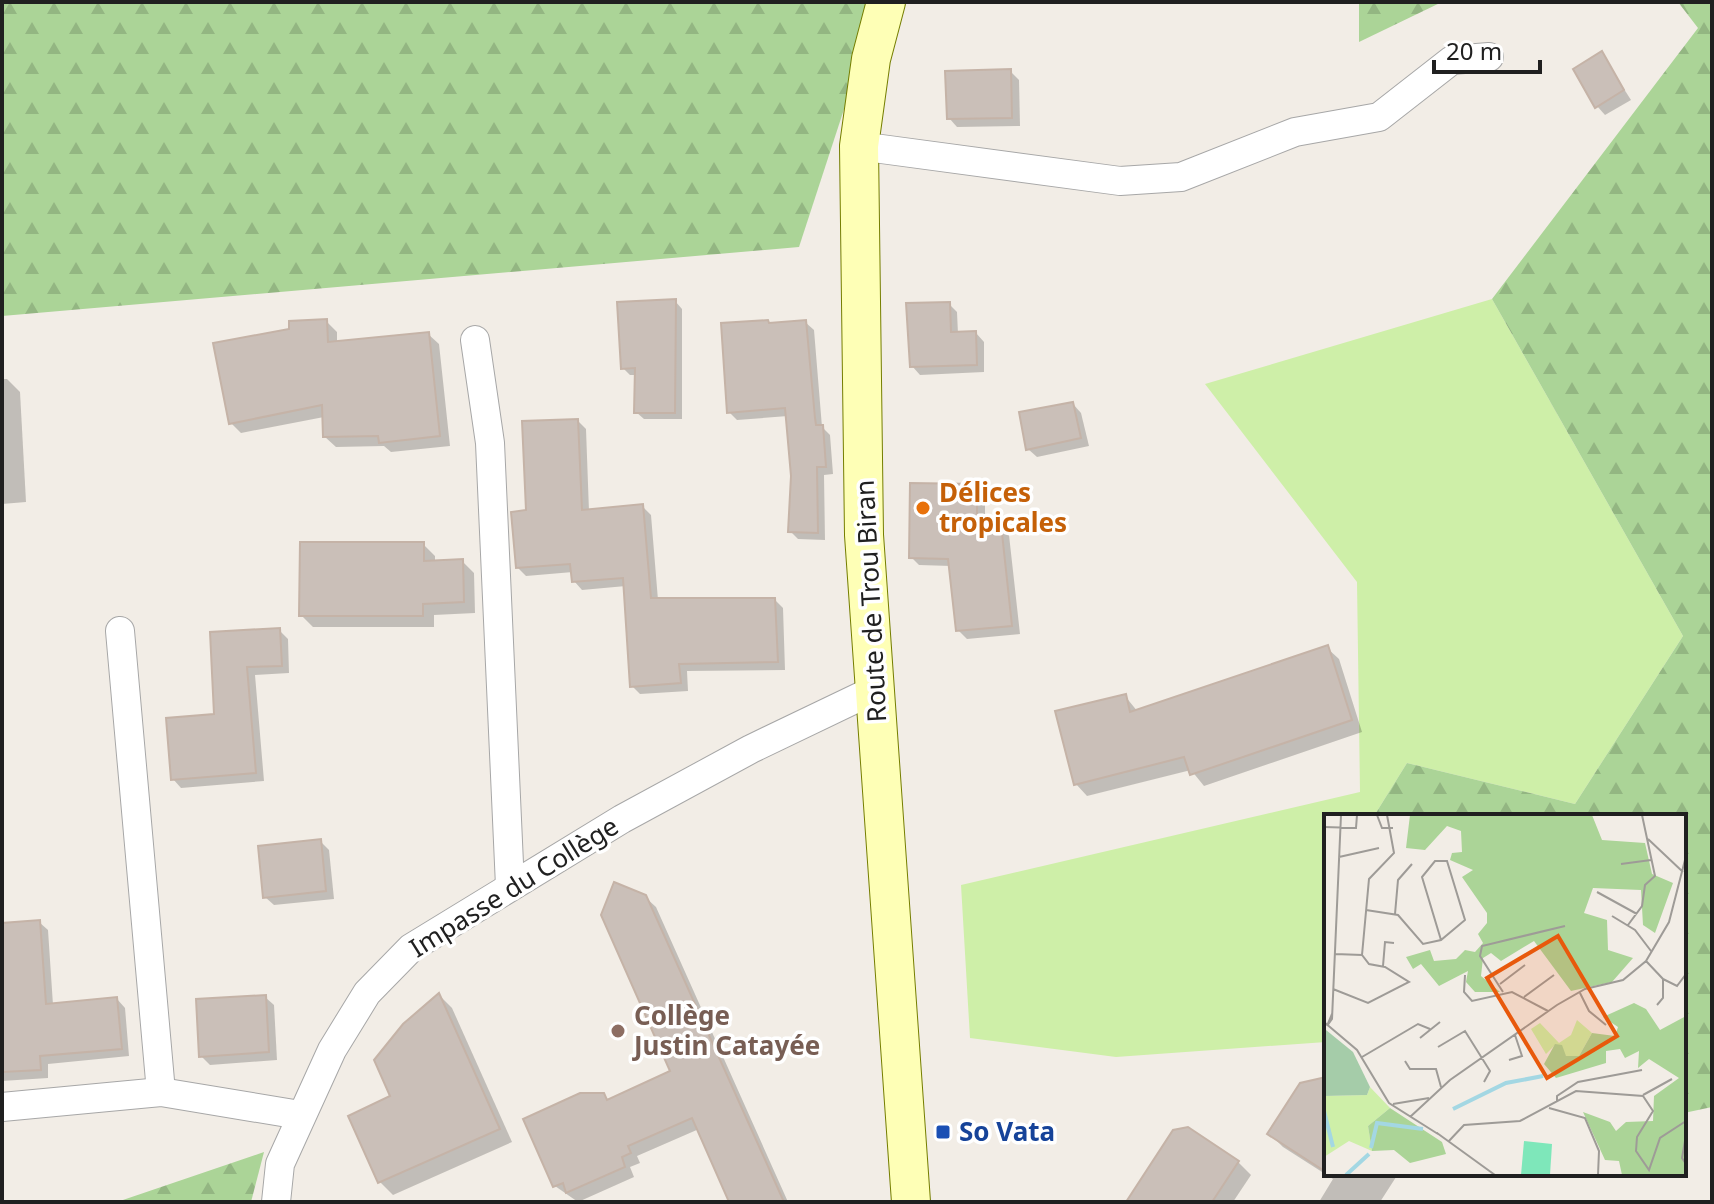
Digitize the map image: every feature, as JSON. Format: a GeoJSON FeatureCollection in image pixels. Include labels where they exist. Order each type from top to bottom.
{"type":"FeatureCollection","features":[{"type":"Feature","properties":{"kind":"main road","name":"Route de Trou Biran"},"geometry":{"type":"LineString","coordinates":[[886,2],[871,59],[859,146],[864,535],[911,1202]]}},
{"type":"Feature","properties":{"kind":"street"},"geometry":{"type":"LineString","coordinates":[[859,146],[1120,181],[1181,177],[1295,132],[1379,117],[1452,60],[1489,57]]}},
{"type":"Feature","properties":{"kind":"street"},"geometry":{"type":"LineString","coordinates":[[475,340],[490,443],[510,886]]}},
{"type":"Feature","properties":{"kind":"street"},"geometry":{"type":"LineString","coordinates":[[120,631],[161,1092]]}},
{"type":"Feature","properties":{"kind":"street","name":"Impasse du Collège"},"geometry":{"type":"LineString","coordinates":[[276,1202],[280,1164],[300,1115],[367,993],[411,948],[622,819],[751,749],[876,689]]}},
{"type":"Feature","properties":{"kind":"street"},"geometry":{"type":"LineString","coordinates":[[2,1107],[161,1092],[300,1115]]}},
{"type":"Feature","properties":{"kind":"green space"},"geometry":{"type":"Polygon","coordinates":[[[2,2],[879,2],[799,247],[2,316],[2,2]]]}},
{"type":"Feature","properties":{"kind":"green space"},"geometry":{"type":"Polygon","coordinates":[[[1359,2],[1442,2],[1359,42],[1359,2]]]}},
{"type":"Feature","properties":{"kind":"green space"},"geometry":{"type":"Polygon","coordinates":[[[1678,2],[1712,2],[1712,1107],[1686,1113],[1686,814],[1375,814],[1407,763],[1575,804],[1683,636],[1492,299],[1698,28],[1678,2]]]}},
{"type":"Feature","properties":{"kind":"green space"},"geometry":{"type":"Polygon","coordinates":[[[1492,299],[1683,636],[1575,804],[1407,763],[1375,814],[1324,814],[1324,1042],[1116,1057],[970,1038],[961,885],[1360,792],[1357,582],[1205,384],[1492,299]]]}},
{"type":"Feature","properties":{"kind":"green space"},"geometry":{"type":"Polygon","coordinates":[[[264,1152],[251,1202],[117,1202],[264,1152]]]}},
{"type":"Feature","properties":{"kind":"building"},"geometry":{"type":"Polygon","coordinates":[[[1602,51],[1624,90],[1595,108],[1573,69],[1602,51]]]}},
{"type":"Feature","properties":{"kind":"building"},"geometry":{"type":"Polygon","coordinates":[[[1011,69],[1012,118],[947,119],[945,71],[1011,69]]]}},
{"type":"Feature","properties":{"kind":"building"},"geometry":{"type":"Polygon","coordinates":[[[676,299],[675,413],[634,413],[635,368],[621,369],[617,302],[676,299]]]}},
{"type":"Feature","properties":{"kind":"building"},"geometry":{"type":"Polygon","coordinates":[[[950,302],[951,332],[976,331],[977,365],[910,367],[906,303],[950,302]]]}},
{"type":"Feature","properties":{"kind":"building"},"geometry":{"type":"Polygon","coordinates":[[[327,319],[328,342],[429,332],[440,436],[379,443],[378,436],[323,437],[322,405],[229,424],[213,343],[289,329],[289,321],[327,319]]]}},
{"type":"Feature","properties":{"kind":"building"},"geometry":{"type":"Polygon","coordinates":[[[768,320],[769,323],[806,320],[815,418],[816,425],[823,425],[826,467],[817,467],[818,533],[788,532],[791,476],[785,408],[727,413],[721,323],[768,320]]]}},
{"type":"Feature","properties":{"kind":"building"},"geometry":{"type":"Polygon","coordinates":[[[1073,402],[1081,438],[1026,450],[1019,412],[1073,402]]]}},
{"type":"Feature","properties":{"kind":"building"},"geometry":{"type":"Polygon","coordinates":[[[578,419],[582,510],[643,504],[651,598],[775,598],[778,662],[679,664],[681,683],[630,687],[623,578],[572,582],[570,564],[516,568],[511,512],[526,510],[522,421],[578,419]]]}},
{"type":"Feature","properties":{"kind":"building"},"geometry":{"type":"Polygon","coordinates":[[[910,483],[977,484],[977,528],[1001,524],[1012,626],[956,631],[948,559],[909,558],[910,483]]]}},
{"type":"Feature","properties":{"kind":"building"},"geometry":{"type":"Polygon","coordinates":[[[300,542],[424,542],[424,561],[463,559],[464,602],[423,604],[423,616],[299,616],[300,542]]]}},
{"type":"Feature","properties":{"kind":"building"},"geometry":{"type":"Polygon","coordinates":[[[280,628],[282,666],[247,667],[256,773],[171,780],[166,718],[214,714],[210,632],[280,628]]]}},
{"type":"Feature","properties":{"kind":"building"},"geometry":{"type":"Polygon","coordinates":[[[1328,645],[1352,720],[1190,775],[1184,757],[1074,785],[1055,711],[1126,694],[1130,712],[1328,645]]]}},
{"type":"Feature","properties":{"kind":"building"},"geometry":{"type":"Polygon","coordinates":[[[321,839],[326,891],[263,898],[258,846],[321,839]]]}},
{"type":"Feature","properties":{"kind":"building"},"geometry":{"type":"Polygon","coordinates":[[[614,882],[646,895],[784,1202],[729,1202],[692,1118],[628,1146],[631,1153],[622,1157],[625,1167],[566,1193],[563,1183],[553,1187],[523,1119],[580,1093],[604,1093],[607,1100],[670,1071],[601,915],[614,882]]]}},
{"type":"Feature","properties":{"kind":"building"},"geometry":{"type":"Polygon","coordinates":[[[40,920],[46,1004],[117,997],[122,1049],[40,1056],[41,1070],[2,1072],[2,923],[40,920]]]}},
{"type":"Feature","properties":{"kind":"building"},"geometry":{"type":"Polygon","coordinates":[[[439,993],[500,1129],[378,1183],[348,1116],[390,1096],[374,1060],[403,1024],[439,993]]]}},
{"type":"Feature","properties":{"kind":"building"},"geometry":{"type":"Polygon","coordinates":[[[266,995],[269,1052],[199,1057],[196,999],[266,995]]]}},
{"type":"Feature","properties":{"kind":"building"},"geometry":{"type":"Polygon","coordinates":[[[1324,1077],[1324,1171],[1267,1134],[1300,1083],[1324,1077]]]}},
{"type":"Feature","properties":{"kind":"building"},"geometry":{"type":"Polygon","coordinates":[[[1188,1127],[1239,1161],[1212,1202],[1126,1202],[1173,1130],[1188,1127]]]}},
{"type":"Feature","properties":{"kind":"place","name":"Délices tropicales"},"geometry":{"type":"Point","coordinates":[923,508]}},
{"type":"Feature","properties":{"kind":"place","name":"Collège Justin Catayée"},"geometry":{"type":"Point","coordinates":[618,1031]}},
{"type":"Feature","properties":{"kind":"place","name":"So Vata"},"geometry":{"type":"Point","coordinates":[943,1132]}}]}
